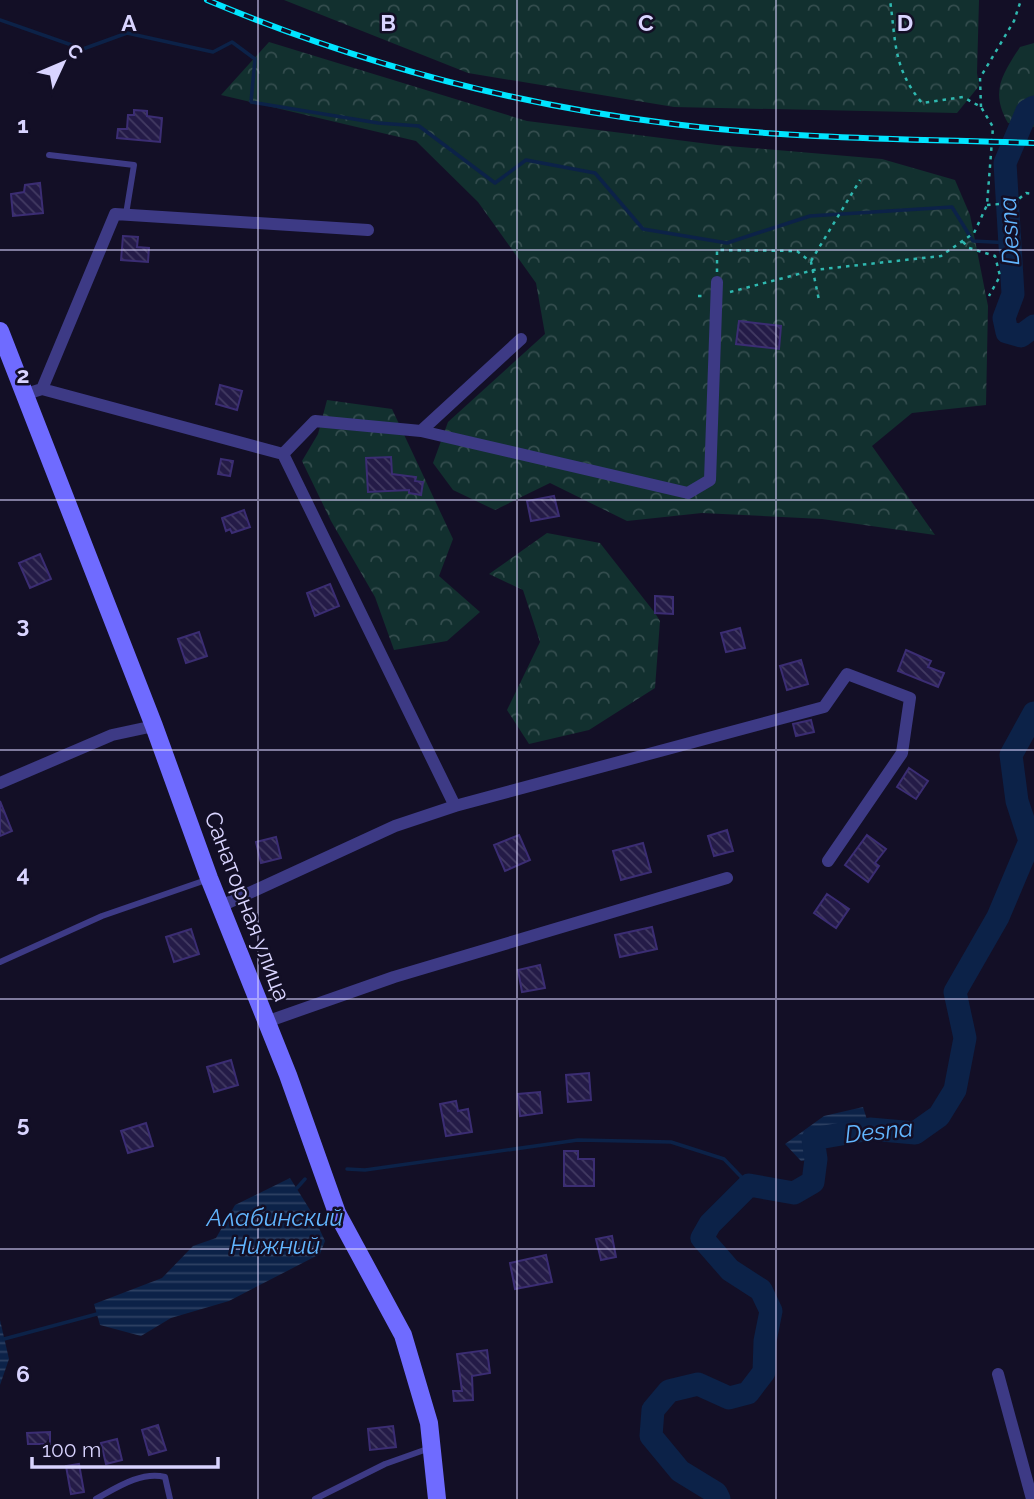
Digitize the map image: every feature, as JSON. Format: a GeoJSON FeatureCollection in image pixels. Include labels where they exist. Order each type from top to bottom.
{"type":"FeatureCollection","features":[{"type":"Feature","properties":{"kind":"street"},"geometry":{"type":"LineString","coordinates":[[42,389],[115,214],[368,230]]}},
{"type":"Feature","properties":{"kind":"street"},"geometry":{"type":"LineString","coordinates":[[283,454],[315,421],[421,431],[688,493],[710,480],[717,282]]}},
{"type":"Feature","properties":{"kind":"street","name":"Санаторная улица"},"geometry":{"type":"LineString","coordinates":[[0,331],[154,726],[337,1213],[403,1335],[429,1423],[437,1499]]}},
{"type":"Feature","properties":{"kind":"street"},"geometry":{"type":"LineString","coordinates":[[421,431],[521,339]]}},
{"type":"Feature","properties":{"kind":"street"},"geometry":{"type":"LineString","coordinates":[[23,395],[42,389],[283,454],[455,806]]}},
{"type":"Feature","properties":{"kind":"street"},"geometry":{"type":"LineString","coordinates":[[221,906],[395,826],[455,806],[824,707],[847,674],[909,698],[902,753],[828,861]]}},
{"type":"Feature","properties":{"kind":"street"},"geometry":{"type":"LineString","coordinates":[[0,783],[112,735],[154,726]]}},
{"type":"Feature","properties":{"kind":"street"},"geometry":{"type":"LineString","coordinates":[[266,1022],[394,977],[727,878]]}},
{"type":"Feature","properties":{"kind":"street"},"geometry":{"type":"LineString","coordinates":[[998,1374],[1032,1499]]}},
{"type":"Feature","properties":{"kind":"lane"},"geometry":{"type":"LineString","coordinates":[[49,155],[134,165],[126,214]]}},
{"type":"Feature","properties":{"kind":"lane"},"geometry":{"type":"LineString","coordinates":[[0,962],[102,916],[209,878]]}},
{"type":"Feature","properties":{"kind":"lane"},"geometry":{"type":"LineString","coordinates":[[315,1499],[385,1464],[432,1448]]}},
{"type":"Feature","properties":{"kind":"lane"},"geometry":{"type":"LineString","coordinates":[[96,1499],[122,1485],[153,1474],[165,1477],[170,1499]]}},
{"type":"Feature","properties":{"kind":"path"},"geometry":{"type":"LineString","coordinates":[[890,0],[894,47],[899,66],[909,87],[922,103],[963,97],[981,107]]}},
{"type":"Feature","properties":{"kind":"path"},"geometry":{"type":"LineString","coordinates":[[716,296],[814,270],[941,256],[974,233],[986,205],[993,127],[981,107],[980,78],[1014,21],[1021,0]]}},
{"type":"Feature","properties":{"kind":"path"},"geometry":{"type":"LineString","coordinates":[[811,262],[860,180]]}},
{"type":"Feature","properties":{"kind":"path"},"geometry":{"type":"LineString","coordinates":[[986,205],[1013,203],[1026,193],[1034,194]]}},
{"type":"Feature","properties":{"kind":"path"},"geometry":{"type":"LineString","coordinates":[[963,242],[969,248],[995,256],[1000,276],[989,296]]}},
{"type":"Feature","properties":{"kind":"path"},"geometry":{"type":"LineString","coordinates":[[717,282],[717,250],[797,251],[811,262],[818,300]]}},
{"type":"Feature","properties":{"kind":"green space"},"geometry":{"type":"Polygon","coordinates":[[[284,0],[979,0],[979,86],[957,113],[674,107],[468,73],[284,0]]]}},
{"type":"Feature","properties":{"kind":"green space"},"geometry":{"type":"Polygon","coordinates":[[[269,42],[527,121],[717,145],[882,159],[955,180],[970,215],[988,306],[986,405],[912,413],[872,446],[935,535],[822,519],[702,513],[627,521],[550,483],[495,510],[453,490],[433,463],[448,422],[545,334],[536,283],[478,202],[416,141],[221,95],[269,42]]]}},
{"type":"Feature","properties":{"kind":"green space"},"geometry":{"type":"Polygon","coordinates":[[[1034,43],[1034,127],[1008,123],[1000,102],[1000,84],[1020,47],[1034,43]]]}},
{"type":"Feature","properties":{"kind":"green space"},"geometry":{"type":"Polygon","coordinates":[[[327,400],[392,409],[453,539],[439,576],[480,612],[447,641],[394,650],[375,597],[331,521],[302,461],[318,434],[327,400]]]}},
{"type":"Feature","properties":{"kind":"green space"},"geometry":{"type":"Polygon","coordinates":[[[547,533],[600,543],[655,613],[660,621],[655,688],[589,730],[529,744],[507,710],[540,642],[523,590],[489,574],[547,533]]]}},
{"type":"Feature","properties":{"kind":"water"},"geometry":{"type":"Polygon","coordinates":[[[863,1107],[870,1129],[813,1139],[816,1159],[801,1161],[785,1144],[824,1116],[863,1107]]]}},
{"type":"Feature","properties":{"kind":"water","name":"Алабинский Нижний"},"geometry":{"type":"Polygon","coordinates":[[[290,1178],[312,1213],[325,1241],[320,1254],[229,1301],[171,1318],[141,1336],[100,1325],[94,1304],[162,1278],[193,1246],[216,1238],[235,1205],[290,1178]]]}},
{"type":"Feature","properties":{"kind":"water"},"geometry":{"type":"Polygon","coordinates":[[[0,1320],[9,1359],[0,1385],[0,1320]]]}},
{"type":"Feature","properties":{"kind":"building"},"geometry":{"type":"Polygon","coordinates":[[[134,110],[147,111],[147,116],[162,118],[160,142],[117,138],[118,129],[127,129],[128,115],[134,115],[134,110]]]}},
{"type":"Feature","properties":{"kind":"building"},"geometry":{"type":"Polygon","coordinates":[[[40,183],[43,213],[13,216],[11,194],[24,192],[25,185],[40,183]]]}},
{"type":"Feature","properties":{"kind":"building"},"geometry":{"type":"Polygon","coordinates":[[[123,236],[138,237],[137,247],[149,248],[148,262],[121,260],[123,236]]]}},
{"type":"Feature","properties":{"kind":"building"},"geometry":{"type":"Polygon","coordinates":[[[739,321],[781,326],[779,349],[736,344],[739,321]]]}},
{"type":"Feature","properties":{"kind":"building"},"geometry":{"type":"Polygon","coordinates":[[[220,385],[242,391],[237,410],[216,404],[220,385]]]}},
{"type":"Feature","properties":{"kind":"building"},"geometry":{"type":"Polygon","coordinates":[[[391,457],[392,474],[416,477],[415,481],[423,482],[421,495],[409,493],[409,490],[368,492],[366,458],[391,457]]]}},
{"type":"Feature","properties":{"kind":"building"},"geometry":{"type":"Polygon","coordinates":[[[221,459],[233,461],[230,476],[218,474],[221,459]]]}},
{"type":"Feature","properties":{"kind":"building"},"geometry":{"type":"Polygon","coordinates":[[[554,496],[559,516],[531,521],[527,501],[554,496]]]}},
{"type":"Feature","properties":{"kind":"building"},"geometry":{"type":"Polygon","coordinates":[[[244,510],[250,527],[232,533],[230,529],[226,531],[222,518],[244,510]]]}},
{"type":"Feature","properties":{"kind":"building"},"geometry":{"type":"Polygon","coordinates":[[[40,554],[51,579],[30,588],[19,563],[40,554]]]}},
{"type":"Feature","properties":{"kind":"building"},"geometry":{"type":"Polygon","coordinates":[[[330,584],[339,606],[315,616],[307,593],[330,584]]]}},
{"type":"Feature","properties":{"kind":"building"},"geometry":{"type":"Polygon","coordinates":[[[655,596],[673,597],[673,614],[655,613],[655,596]]]}},
{"type":"Feature","properties":{"kind":"building"},"geometry":{"type":"Polygon","coordinates":[[[740,628],[745,648],[726,652],[721,633],[740,628]]]}},
{"type":"Feature","properties":{"kind":"building"},"geometry":{"type":"Polygon","coordinates":[[[199,632],[207,656],[186,663],[178,639],[199,632]]]}},
{"type":"Feature","properties":{"kind":"building"},"geometry":{"type":"Polygon","coordinates":[[[906,650],[931,661],[928,667],[944,673],[938,687],[898,671],[906,650]]]}},
{"type":"Feature","properties":{"kind":"building"},"geometry":{"type":"Polygon","coordinates":[[[801,660],[808,684],[787,690],[780,666],[801,660]]]}},
{"type":"Feature","properties":{"kind":"building"},"geometry":{"type":"Polygon","coordinates":[[[811,720],[814,732],[796,736],[793,724],[811,720]]]}},
{"type":"Feature","properties":{"kind":"building"},"geometry":{"type":"Polygon","coordinates":[[[909,768],[928,781],[916,799],[897,787],[909,768]]]}},
{"type":"Feature","properties":{"kind":"building"},"geometry":{"type":"Polygon","coordinates":[[[0,801],[12,831],[0,836],[0,801]]]}},
{"type":"Feature","properties":{"kind":"building"},"geometry":{"type":"Polygon","coordinates":[[[727,830],[733,851],[714,856],[708,836],[727,830]]]}},
{"type":"Feature","properties":{"kind":"building"},"geometry":{"type":"Polygon","coordinates":[[[519,835],[530,860],[505,871],[494,845],[519,835]]]}},
{"type":"Feature","properties":{"kind":"building"},"geometry":{"type":"Polygon","coordinates":[[[867,835],[886,849],[875,863],[879,866],[868,882],[845,865],[867,835]]]}},
{"type":"Feature","properties":{"kind":"building"},"geometry":{"type":"Polygon","coordinates":[[[276,837],[281,858],[261,863],[256,842],[276,837]]]}},
{"type":"Feature","properties":{"kind":"building"},"geometry":{"type":"Polygon","coordinates":[[[643,843],[651,872],[621,880],[613,851],[643,843]]]}},
{"type":"Feature","properties":{"kind":"building"},"geometry":{"type":"Polygon","coordinates":[[[827,894],[849,909],[836,928],[814,913],[827,894]]]}},
{"type":"Feature","properties":{"kind":"building"},"geometry":{"type":"Polygon","coordinates":[[[652,927],[657,949],[620,957],[615,935],[652,927]]]}},
{"type":"Feature","properties":{"kind":"building"},"geometry":{"type":"Polygon","coordinates":[[[191,929],[199,954],[174,962],[166,937],[191,929]]]}},
{"type":"Feature","properties":{"kind":"building"},"geometry":{"type":"Polygon","coordinates":[[[540,965],[545,988],[522,992],[518,970],[540,965]]]}},
{"type":"Feature","properties":{"kind":"building"},"geometry":{"type":"Polygon","coordinates":[[[231,1060],[238,1085],[214,1092],[207,1067],[231,1060]]]}},
{"type":"Feature","properties":{"kind":"building"},"geometry":{"type":"Polygon","coordinates":[[[589,1073],[591,1100],[568,1102],[566,1075],[589,1073]]]}},
{"type":"Feature","properties":{"kind":"building"},"geometry":{"type":"Polygon","coordinates":[[[540,1092],[542,1113],[520,1116],[518,1094],[540,1092]]]}},
{"type":"Feature","properties":{"kind":"building"},"geometry":{"type":"Polygon","coordinates":[[[456,1101],[458,1111],[468,1109],[472,1132],[446,1136],[440,1104],[456,1101]]]}},
{"type":"Feature","properties":{"kind":"building"},"geometry":{"type":"Polygon","coordinates":[[[146,1123],[153,1146],[128,1153],[121,1131],[146,1123]]]}},
{"type":"Feature","properties":{"kind":"building"},"geometry":{"type":"Polygon","coordinates":[[[564,1151],[578,1151],[578,1159],[594,1159],[594,1186],[564,1186],[564,1151]]]}},
{"type":"Feature","properties":{"kind":"building"},"geometry":{"type":"Polygon","coordinates":[[[612,1236],[616,1257],[601,1260],[596,1239],[612,1236]]]}},
{"type":"Feature","properties":{"kind":"building"},"geometry":{"type":"Polygon","coordinates":[[[546,1255],[552,1282],[515,1289],[510,1263],[546,1255]]]}},
{"type":"Feature","properties":{"kind":"building"},"geometry":{"type":"Polygon","coordinates":[[[487,1350],[490,1373],[472,1376],[473,1400],[454,1401],[453,1391],[462,1391],[457,1354],[487,1350]]]}},
{"type":"Feature","properties":{"kind":"building"},"geometry":{"type":"Polygon","coordinates":[[[158,1425],[166,1450],[149,1455],[142,1430],[158,1425]]]}},
{"type":"Feature","properties":{"kind":"building"},"geometry":{"type":"Polygon","coordinates":[[[393,1426],[396,1447],[370,1450],[368,1429],[393,1426]]]}},
{"type":"Feature","properties":{"kind":"building"},"geometry":{"type":"Polygon","coordinates":[[[50,1432],[50,1444],[28,1444],[27,1433],[50,1432]]]}},
{"type":"Feature","properties":{"kind":"building"},"geometry":{"type":"Polygon","coordinates":[[[117,1439],[122,1460],[106,1464],[101,1443],[117,1439]]]}},
{"type":"Feature","properties":{"kind":"building"},"geometry":{"type":"Polygon","coordinates":[[[79,1464],[84,1492],[71,1494],[66,1466],[79,1464]]]}},
{"type":"Feature","properties":{"kind":"waterway"},"geometry":{"type":"LineString","coordinates":[[0,20],[83,49],[127,33],[213,52],[232,42],[255,59],[251,102],[378,123],[419,126],[495,183],[526,160],[595,173],[643,229],[727,243],[810,216],[952,207],[973,241],[1011,243]]}},
{"type":"Feature","properties":{"kind":"waterway","name":"Desna"},"geometry":{"type":"LineString","coordinates":[[1034,107],[1027,111],[1005,163],[1013,294],[1004,318],[1007,332],[1021,336],[1034,326]]}},
{"type":"Feature","properties":{"kind":"waterway","name":"Desna"},"geometry":{"type":"LineString","coordinates":[[719,1499],[716,1493],[680,1471],[651,1436],[653,1410],[669,1391],[698,1384],[729,1398],[748,1393],[764,1372],[765,1341],[771,1311],[761,1290],[730,1270],[702,1238],[710,1224],[749,1185],[794,1193],[813,1182],[816,1159],[813,1139],[870,1129],[915,1133],[939,1116],[955,1090],[965,1038],[955,992],[998,917],[1030,841],[1017,801],[1011,755],[1034,713]]}},
{"type":"Feature","properties":{"kind":"waterway"},"geometry":{"type":"LineString","coordinates":[[347,1169],[365,1170],[578,1140],[671,1142],[724,1159],[749,1185]]}},
{"type":"Feature","properties":{"kind":"waterway"},"geometry":{"type":"LineString","coordinates":[[297,1188],[305,1179]]}},
{"type":"Feature","properties":{"kind":"waterway"},"geometry":{"type":"LineString","coordinates":[[4,1339],[97,1314]]}},
{"type":"Feature","properties":{"kind":"railway"},"geometry":{"type":"LineString","coordinates":[[207,0],[320,43],[436,78],[495,93],[613,116],[763,133],[1034,143]]}}]}
